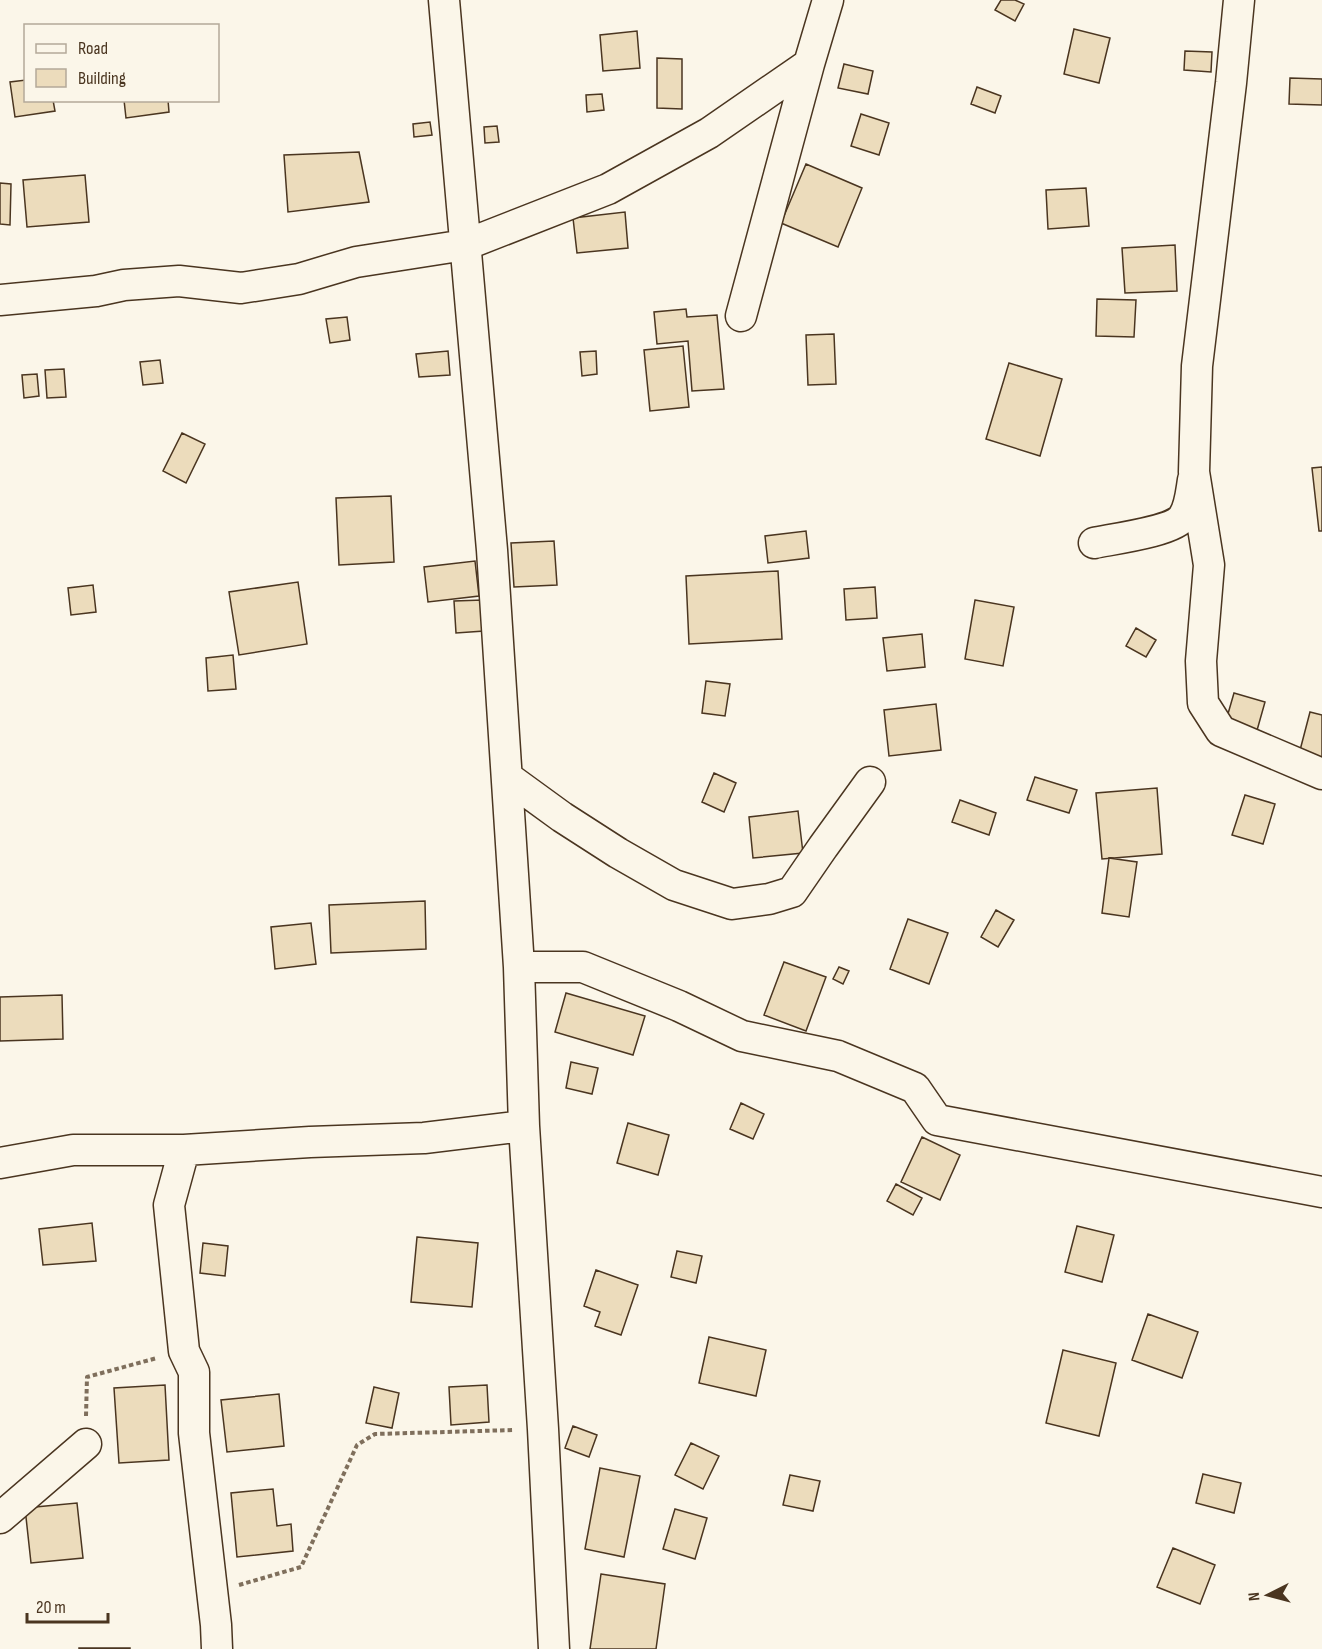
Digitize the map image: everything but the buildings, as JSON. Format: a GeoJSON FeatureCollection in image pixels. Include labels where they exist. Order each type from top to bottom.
{"type":"FeatureCollection","features":[{"type":"Feature","properties":{"kind":"street"},"geometry":{"type":"LineString","coordinates":[[444,0],[492,550],[519,967],[524,1126],[554,1649]]}},
{"type":"Feature","properties":{"kind":"street"},"geometry":{"type":"LineString","coordinates":[[741,316],[828,0]]}},
{"type":"Feature","properties":{"kind":"street"},"geometry":{"type":"LineString","coordinates":[[1094,543],[1166,528],[1183,518],[1189,501],[1194,472],[1197,366],[1239,0]]}},
{"type":"Feature","properties":{"kind":"street"},"geometry":{"type":"LineString","coordinates":[[0,300],[178,281],[241,288],[299,279],[356,262],[465,245],[608,189],[709,133],[809,64]]}},
{"type":"Feature","properties":{"kind":"street"},"geometry":{"type":"LineString","coordinates":[[1194,472],[1209,565],[1201,660],[1203,704],[1221,731],[1322,774]]}},
{"type":"Feature","properties":{"kind":"street"},"geometry":{"type":"LineString","coordinates":[[507,777],[562,817],[674,885],[732,904],[769,899],[792,892],[870,783]]}},
{"type":"Feature","properties":{"kind":"street"},"geometry":{"type":"LineString","coordinates":[[519,967],[583,967],[670,1002],[742,1036],[838,1056],[915,1088],[938,1120],[1322,1192]]}},
{"type":"Feature","properties":{"kind":"street"},"geometry":{"type":"LineString","coordinates":[[0,1163],[73,1150],[184,1150],[424,1138],[524,1126]]}},
{"type":"Feature","properties":{"kind":"street"},"geometry":{"type":"LineString","coordinates":[[184,1150],[170,1205],[184,1351],[194,1372],[194,1433],[213,1593],[217,1649]]}},
{"type":"Feature","properties":{"kind":"street"},"geometry":{"type":"LineString","coordinates":[[0,1518],[86,1444]]}},
{"type":"Feature","properties":{"kind":"path"},"geometry":{"type":"LineString","coordinates":[[86,1444],[87,1377],[184,1351]]}},
{"type":"Feature","properties":{"kind":"path"},"geometry":{"type":"LineString","coordinates":[[213,1593],[301,1567],[357,1445],[375,1434],[543,1429]]}}]}
